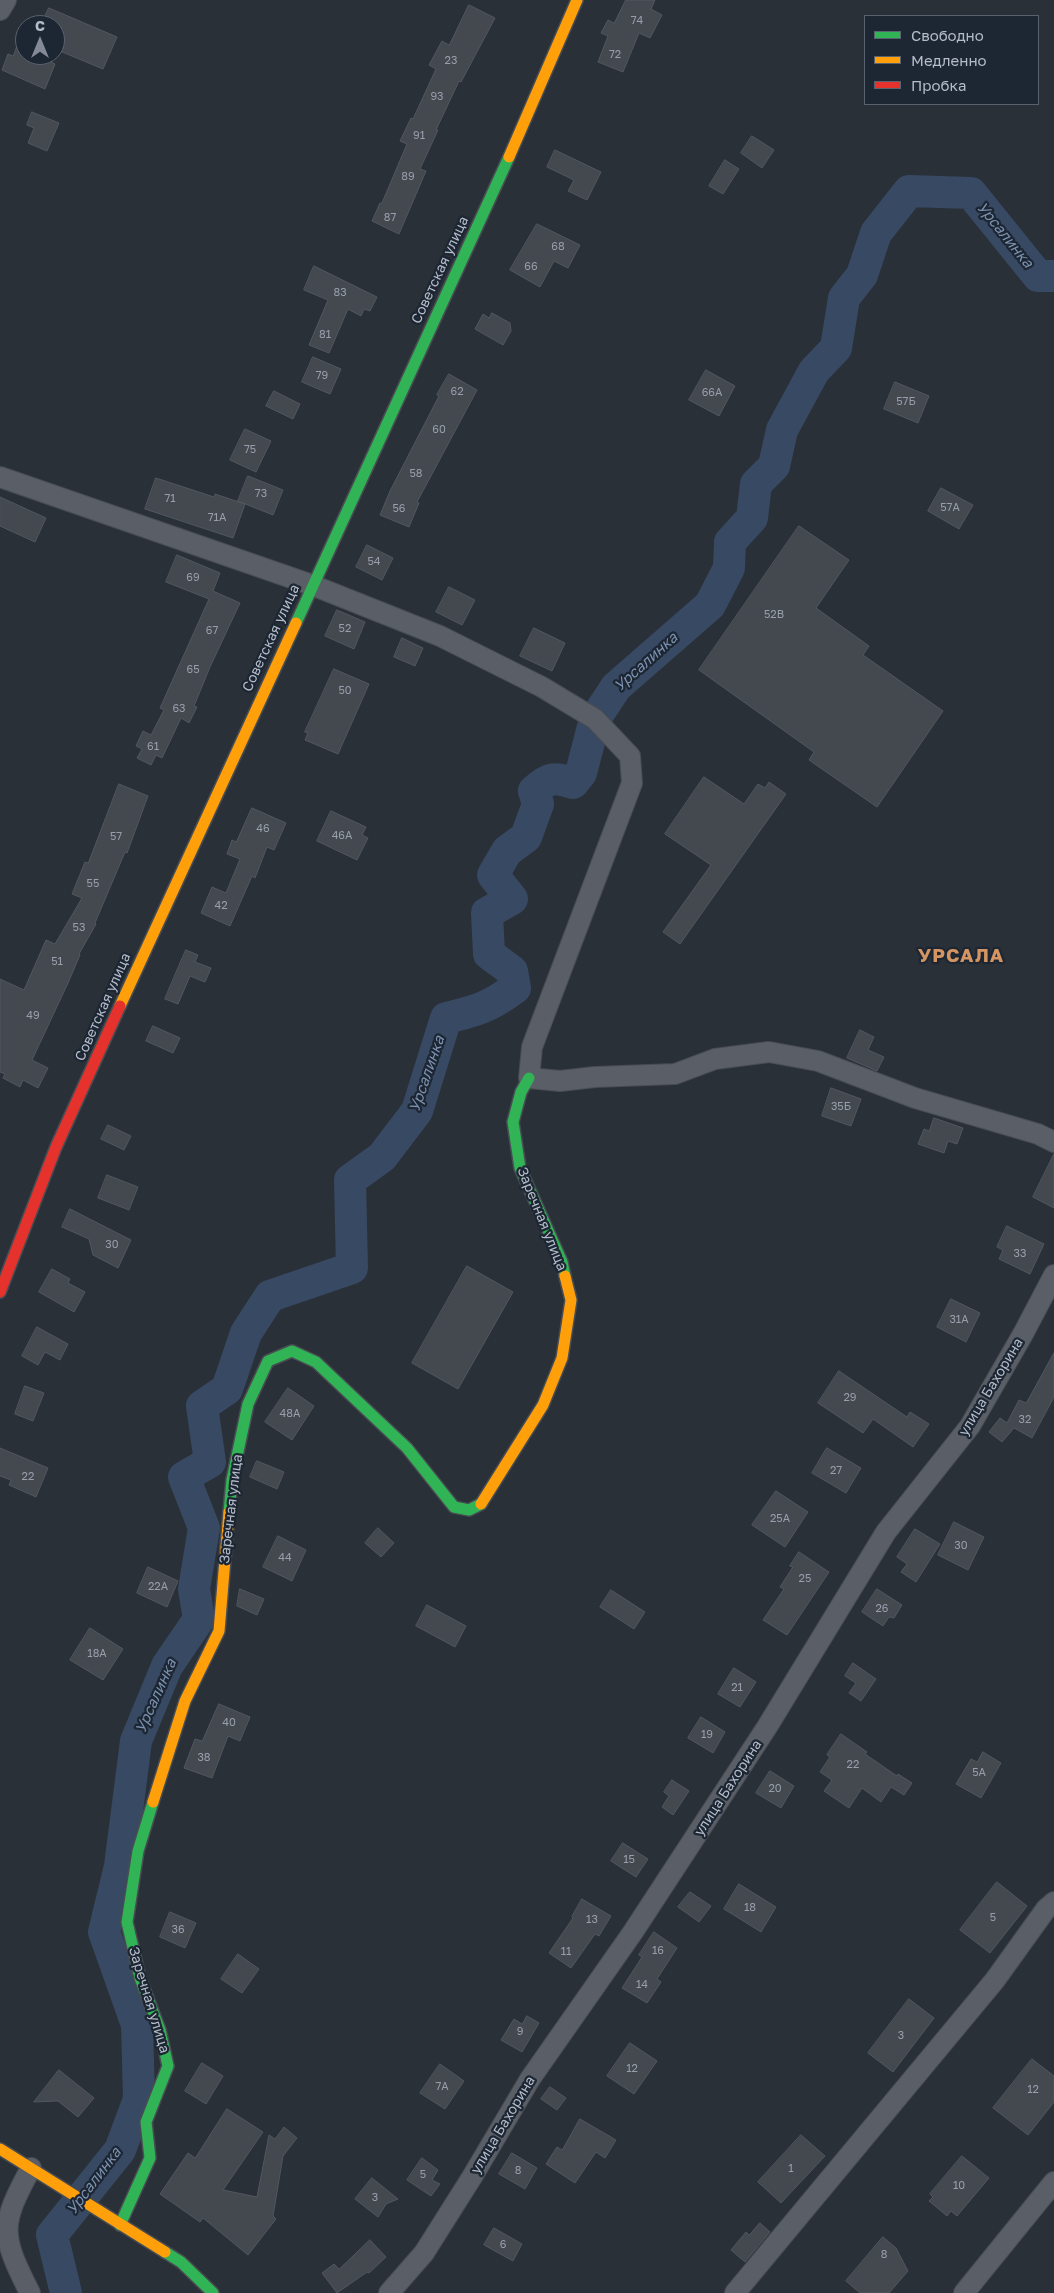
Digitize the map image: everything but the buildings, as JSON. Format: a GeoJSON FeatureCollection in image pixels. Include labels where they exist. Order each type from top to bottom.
{"type":"FeatureCollection","features":[{"type":"Feature","properties":{"kind":"street"},"geometry":{"type":"LineString","coordinates":[[0,10],[6,0]]}},
{"type":"Feature","properties":{"kind":"street","name":"Советская улица"},"geometry":{"type":"LineString","coordinates":[[0,1292],[56,1147],[530,110],[577,0]]}},
{"type":"Feature","properties":{"kind":"street"},"geometry":{"type":"LineString","coordinates":[[0,477],[312,585],[440,636],[542,687],[595,719],[630,756],[632,783],[532,1047],[529,1078],[560,1081],[595,1077],[675,1074],[715,1059],[769,1052],[818,1062],[915,1098],[1038,1134],[1054,1142]]}},
{"type":"Feature","properties":{"kind":"street","name":"Заречная улица"},"geometry":{"type":"LineString","coordinates":[[120,2225],[150,2158],[146,2122],[168,2066],[160,2030],[140,1978],[127,1922],[138,1851],[185,1702],[219,1630],[232,1480],[248,1404],[268,1361],[292,1351],[316,1362],[407,1448],[454,1507],[469,1510],[483,1503],[543,1405],[562,1358],[571,1300],[562,1262],[520,1168],[513,1122],[521,1092],[529,1078]]}},
{"type":"Feature","properties":{"kind":"street","name":"улица Бахорина"},"geometry":{"type":"LineString","coordinates":[[389,2293],[424,2253],[530,2079],[639,1924],[767,1727],[886,1532],[970,1426],[1023,1334],[1054,1275]]}},
{"type":"Feature","properties":{"kind":"street"},"geometry":{"type":"LineString","coordinates":[[735,2293],[996,1980],[1046,1908],[1054,1902]]}},
{"type":"Feature","properties":{"kind":"street"},"geometry":{"type":"LineString","coordinates":[[0,2149],[181,2262],[213,2293]]}},
{"type":"Feature","properties":{"kind":"street"},"geometry":{"type":"LineString","coordinates":[[30,2293],[7,2248],[4,2224],[12,2196],[31,2168]]}},
{"type":"Feature","properties":{"kind":"street"},"geometry":{"type":"LineString","coordinates":[[964,2293],[1054,2182]]}},
{"type":"Feature","properties":{"kind":"waterway","name":"Урсалинка"},"geometry":{"type":"LineString","coordinates":[[66,2293],[52,2235],[120,2150],[139,2099],[137,2025],[104,1932],[120,1866],[136,1741],[167,1666],[199,1619],[194,1589],[204,1528],[184,1477],[210,1462],[202,1406],[227,1389],[246,1333],[270,1296],[352,1268],[350,1180],[382,1157],[417,1111],[446,1018],[482,1008],[515,988],[512,971],[489,954],[487,913],[512,899],[493,875],[507,851],[526,837],[538,804],[534,791],[544,783],[556,779],[573,783],[581,773],[595,719],[616,687],[710,605],[729,568],[730,542],[752,518],[756,484],[774,466],[782,430],[814,371],[836,348],[844,298],[862,275],[876,233],[909,191],[971,193],[1038,276],[1054,276]]}},
{"type":"Feature","properties":{"kind":"traffic: fast"},"geometry":{"type":"LineString","coordinates":[[296,623],[509,157]]}},
{"type":"Feature","properties":{"kind":"traffic: fast"},"geometry":{"type":"LineString","coordinates":[[529,1078],[521,1092],[513,1122],[520,1168],[562,1262],[565,1276]]}},
{"type":"Feature","properties":{"kind":"traffic: fast"},"geometry":{"type":"LineString","coordinates":[[229,1512],[232,1480],[248,1404],[268,1361],[292,1351],[316,1362],[407,1448],[454,1507],[469,1510],[481,1504]]}},
{"type":"Feature","properties":{"kind":"traffic: fast"},"geometry":{"type":"LineString","coordinates":[[120,2225],[150,2158],[146,2122],[168,2066],[160,2030],[140,1978],[127,1922],[138,1851],[153,1802]]}},
{"type":"Feature","properties":{"kind":"traffic: fast"},"geometry":{"type":"LineString","coordinates":[[165,2252],[181,2262],[213,2293]]}},
{"type":"Feature","properties":{"kind":"traffic: slow"},"geometry":{"type":"LineString","coordinates":[[509,157],[577,0]]}},
{"type":"Feature","properties":{"kind":"traffic: slow"},"geometry":{"type":"LineString","coordinates":[[120,1006],[296,623]]}},
{"type":"Feature","properties":{"kind":"traffic: slow"},"geometry":{"type":"LineString","coordinates":[[481,1504],[543,1405],[562,1358],[571,1300],[565,1276]]}},
{"type":"Feature","properties":{"kind":"traffic: slow"},"geometry":{"type":"LineString","coordinates":[[153,1802],[185,1701],[219,1631],[229,1512]]}},
{"type":"Feature","properties":{"kind":"traffic: slow"},"geometry":{"type":"LineString","coordinates":[[0,2149],[165,2252]]}},
{"type":"Feature","properties":{"kind":"traffic: jam"},"geometry":{"type":"LineString","coordinates":[[0,1292],[56,1147],[120,1006]]}},
{"type":"Feature","properties":{"kind":"district","name":"УРСАЛА"},"geometry":{"type":"Point","coordinates":[961,956]}}]}
